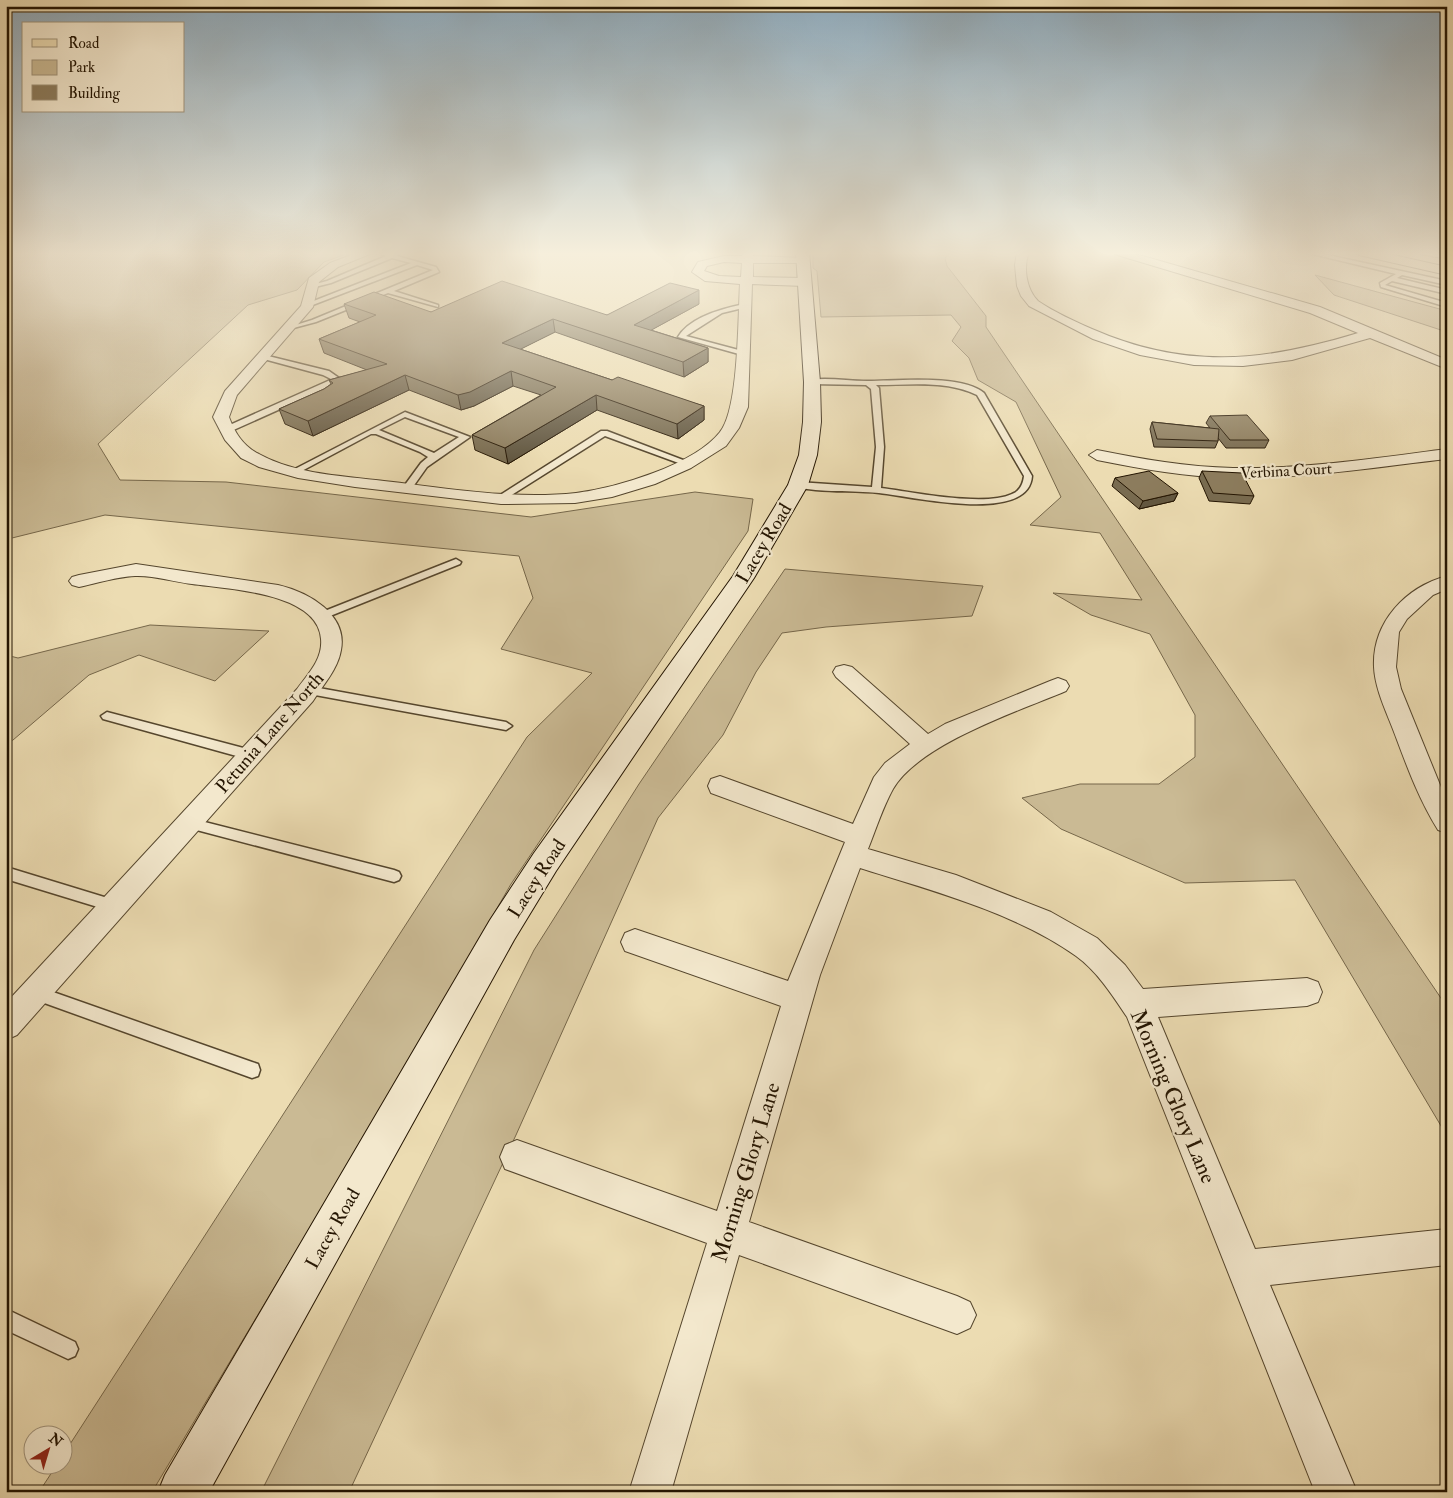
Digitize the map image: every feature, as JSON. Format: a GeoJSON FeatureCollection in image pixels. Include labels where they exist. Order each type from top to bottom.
{"type":"FeatureCollection","features":[{"type":"Feature","properties":{"kind":"main road","name":"Lacey Road"},"geometry":{"type":"LineString","coordinates":[[182,1492],[502,930],[545,862],[743,578],[798,484],[810,438],[812,382],[807,322]]}},
{"type":"Feature","properties":{"kind":"street"},"geometry":{"type":"LineString","coordinates":[[294,322],[230,394],[224,406],[221,417],[229,438],[253,458],[295,471],[342,481],[499,499],[544,502],[585,498],[643,484],[687,463],[721,442],[733,428],[740,407],[744,322]]}},
{"type":"Feature","properties":{"kind":"street"},"geometry":{"type":"LineString","coordinates":[[1066,322],[1144,351],[1219,362],[1262,361],[1298,356],[1372,333]]}},
{"type":"Feature","properties":{"kind":"street"},"geometry":{"type":"LineString","coordinates":[[1343,322],[1447,365]]}},
{"type":"Feature","properties":{"kind":"street","name":"Verbina Court"},"geometry":{"type":"LineString","coordinates":[[1097,455],[1152,466],[1234,473],[1325,468],[1447,454]]}},
{"type":"Feature","properties":{"kind":"street","name":"Petunia Lane North"},"geometry":{"type":"LineString","coordinates":[[6,1026],[308,690],[325,666],[332,646],[330,629],[321,616],[299,598],[278,590],[136,570],[79,581]]}},
{"type":"Feature","properties":{"kind":"street"},"geometry":{"type":"LineString","coordinates":[[1447,582],[1426,591],[1410,603],[1399,615],[1390,632],[1385,667],[1390,689],[1432,800],[1447,823]]}},
{"type":"Feature","properties":{"kind":"street"},"geometry":{"type":"LineString","coordinates":[[844,672],[927,746]]}},
{"type":"Feature","properties":{"kind":"street","name":"Morning Glory Lane"},"geometry":{"type":"LineString","coordinates":[[650,1492],[798,998],[856,846],[883,784],[894,770],[953,730],[1058,686]]}},
{"type":"Feature","properties":{"kind":"street"},"geometry":{"type":"LineString","coordinates":[[720,786],[856,846]]}},
{"type":"Feature","properties":{"kind":"street","name":"Morning Glory Lane"},"geometry":{"type":"LineString","coordinates":[[856,846],[1041,921],[1087,947],[1115,975],[1136,1004],[1336,1492]]}},
{"type":"Feature","properties":{"kind":"street"},"geometry":{"type":"LineString","coordinates":[[635,942],[798,998]]}},
{"type":"Feature","properties":{"kind":"street"},"geometry":{"type":"LineString","coordinates":[[1136,1004],[1307,992]]}},
{"type":"Feature","properties":{"kind":"street"},"geometry":{"type":"LineString","coordinates":[[517,1157],[957,1315]]}},
{"type":"Feature","properties":{"kind":"street"},"geometry":{"type":"LineString","coordinates":[[1245,1269],[1447,1247]]}},
{"type":"Feature","properties":{"kind":"lane"},"geometry":{"type":"LineString","coordinates":[[288,329],[311,322]]}},
{"type":"Feature","properties":{"kind":"lane"},"geometry":{"type":"LineString","coordinates":[[702,322],[685,332],[682,337],[743,354]]}},
{"type":"Feature","properties":{"kind":"lane"},"geometry":{"type":"LineString","coordinates":[[226,430],[330,383],[335,378],[326,373],[263,356]]}},
{"type":"Feature","properties":{"kind":"lane"},"geometry":{"type":"LineString","coordinates":[[798,484],[976,500],[1001,500],[1020,494],[1028,484],[1028,476],[980,393],[975,390],[956,384],[812,382]]}},
{"type":"Feature","properties":{"kind":"lane"},"geometry":{"type":"LineString","coordinates":[[868,383],[875,388],[879,428],[876,490]]}},
{"type":"Feature","properties":{"kind":"lane"},"geometry":{"type":"LineString","coordinates":[[295,471],[405,414],[466,438],[424,465],[407,489]]}},
{"type":"Feature","properties":{"kind":"lane"},"geometry":{"type":"LineString","coordinates":[[369,432],[377,432],[422,450],[434,457]]}},
{"type":"Feature","properties":{"kind":"lane"},"geometry":{"type":"LineString","coordinates":[[499,499],[604,433],[687,463]]}},
{"type":"Feature","properties":{"kind":"lane"},"geometry":{"type":"LineString","coordinates":[[321,616],[456,562]]}},
{"type":"Feature","properties":{"kind":"lane"},"geometry":{"type":"LineString","coordinates":[[308,690],[506,726]]}},
{"type":"Feature","properties":{"kind":"lane"},"geometry":{"type":"LineString","coordinates":[[107,716],[251,755]]}},
{"type":"Feature","properties":{"kind":"lane"},"geometry":{"type":"LineString","coordinates":[[189,823],[394,876]]}},
{"type":"Feature","properties":{"kind":"lane"},"geometry":{"type":"LineString","coordinates":[[6,873],[114,906]]}},
{"type":"Feature","properties":{"kind":"lane"},"geometry":{"type":"LineString","coordinates":[[36,993],[252,1070]]}},
{"type":"Feature","properties":{"kind":"lane"},"geometry":{"type":"LineString","coordinates":[[6,1320],[68,1349]]}},
{"type":"Feature","properties":{"kind":"green space"},"geometry":{"type":"Polygon","coordinates":[[[6,322],[230,322],[98,444],[120,480],[226,482],[531,517],[695,492],[753,499],[748,531],[511,884],[391,1092],[152,1492],[39,1492],[49,1476],[72,1476],[72,1441],[527,737],[592,673],[501,649],[533,598],[519,556],[105,515],[12,538],[6,543],[6,322]]]}},
{"type":"Feature","properties":{"kind":"green space"},"geometry":{"type":"Polygon","coordinates":[[[957,322],[986,322],[986,327],[1447,1007],[1447,1136],[1295,880],[1185,883],[1061,829],[1022,798],[1080,784],[1159,784],[1195,757],[1195,715],[1150,634],[1091,615],[1053,593],[1142,600],[1100,533],[1030,525],[1061,497],[1016,402],[978,380],[969,358],[952,341],[961,327],[957,322]]]}},
{"type":"Feature","properties":{"kind":"green space"},"geometry":{"type":"Polygon","coordinates":[[[1416,322],[1447,322],[1447,332],[1416,322]]]}},
{"type":"Feature","properties":{"kind":"green space"},"geometry":{"type":"Polygon","coordinates":[[[785,569],[983,586],[972,616],[826,627],[782,633],[756,672],[723,735],[658,818],[516,1135],[349,1492],[261,1492],[534,950],[639,784],[785,569]]]}},
{"type":"Feature","properties":{"kind":"green space"},"geometry":{"type":"Polygon","coordinates":[[[150,625],[269,631],[215,681],[139,655],[89,675],[6,746],[6,655],[18,658],[150,625]]]}},
{"type":"Feature","properties":{"kind":"building"},"geometry":{"type":"Polygon","coordinates":[[[360,322],[547,322],[502,343],[612,380],[618,377],[704,406],[677,424],[596,395],[505,448],[472,435],[556,387],[511,371],[470,392],[458,395],[405,375],[308,421],[279,409],[324,389],[333,383],[329,380],[387,364],[319,339],[360,322]]]}},
{"type":"Feature","properties":{"kind":"building"},"geometry":{"type":"Polygon","coordinates":[[[562,322],[640,322],[634,325],[708,348],[683,362],[562,322]]]}},
{"type":"Feature","properties":{"kind":"building"},"geometry":{"type":"Polygon","coordinates":[[[1247,415],[1269,440],[1230,440],[1210,416],[1247,415]]]}},
{"type":"Feature","properties":{"kind":"building"},"geometry":{"type":"Polygon","coordinates":[[[1152,422],[1219,429],[1218,441],[1157,439],[1152,422]]]}},
{"type":"Feature","properties":{"kind":"building"},"geometry":{"type":"Polygon","coordinates":[[[1149,471],[1178,493],[1143,501],[1115,478],[1149,471]]]}},
{"type":"Feature","properties":{"kind":"building"},"geometry":{"type":"Polygon","coordinates":[[[1202,471],[1242,473],[1254,496],[1213,493],[1202,471]]]}}]}
